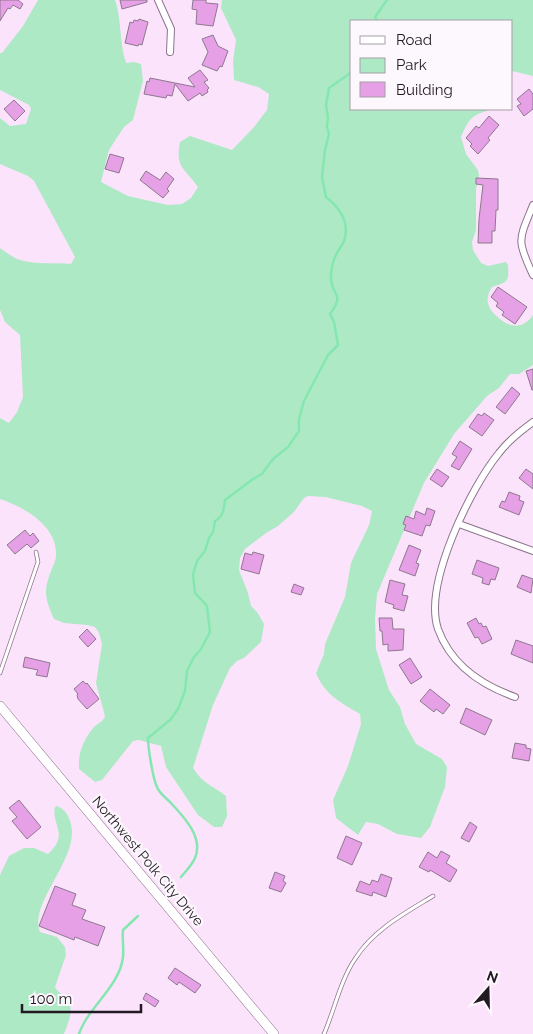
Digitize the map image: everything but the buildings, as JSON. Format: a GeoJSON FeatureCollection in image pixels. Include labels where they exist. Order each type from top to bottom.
{"type":"FeatureCollection","features":[{"type":"Feature","properties":{"kind":"street"},"geometry":{"type":"LineString","coordinates":[[158,0],[170,29],[170,52]]}},
{"type":"Feature","properties":{"kind":"street"},"geometry":{"type":"LineString","coordinates":[[533,205],[520,240],[523,253],[533,275]]}},
{"type":"Feature","properties":{"kind":"street"},"geometry":{"type":"LineString","coordinates":[[515,697],[481,682],[465,670],[453,657],[438,627],[435,609],[439,579],[468,502],[482,476],[499,452],[511,439],[533,422]]}},
{"type":"Feature","properties":{"kind":"street"},"geometry":{"type":"LineString","coordinates":[[459,524],[533,550]]}},
{"type":"Feature","properties":{"kind":"street","name":"Northwest Polk City Drive"},"geometry":{"type":"LineString","coordinates":[[0,706],[274,1034]]}},
{"type":"Feature","properties":{"kind":"lane"},"geometry":{"type":"LineString","coordinates":[[0,673],[38,562],[36,552]]}},
{"type":"Feature","properties":{"kind":"lane"},"geometry":{"type":"LineString","coordinates":[[324,1034],[348,971],[354,959],[369,940],[406,912],[433,896]]}},
{"type":"Feature","properties":{"kind":"green space"},"geometry":{"type":"Polygon","coordinates":[[[38,0],[115,0],[126,63],[134,62],[141,64],[143,81],[133,120],[124,127],[109,150],[101,182],[128,196],[168,205],[182,204],[191,198],[198,187],[180,162],[180,142],[190,136],[232,150],[267,110],[269,94],[258,87],[234,80],[233,61],[236,40],[221,8],[222,0],[533,0],[533,76],[513,71],[513,20],[350,20],[350,110],[490,110],[472,118],[461,137],[466,154],[478,170],[479,176],[476,189],[476,230],[472,242],[473,250],[481,263],[488,266],[506,262],[508,265],[508,278],[501,284],[492,287],[489,292],[488,305],[490,309],[504,322],[513,326],[526,323],[533,315],[533,365],[519,374],[510,374],[499,388],[487,396],[454,434],[424,483],[377,594],[375,619],[376,649],[389,690],[400,707],[405,724],[416,744],[442,759],[447,767],[445,787],[430,827],[421,838],[397,834],[378,824],[366,822],[358,835],[336,818],[333,800],[348,766],[361,724],[360,714],[340,702],[329,692],[316,673],[324,654],[325,644],[345,597],[351,563],[369,525],[372,511],[362,506],[325,497],[308,496],[304,498],[294,512],[278,526],[245,549],[240,558],[239,570],[251,606],[264,624],[261,642],[230,668],[213,705],[193,768],[204,781],[226,796],[227,816],[222,827],[214,827],[198,815],[166,767],[161,746],[139,740],[133,741],[102,780],[95,782],[79,769],[80,752],[84,742],[94,727],[105,716],[96,683],[102,644],[99,633],[95,627],[64,623],[54,619],[46,595],[48,578],[56,558],[55,545],[51,536],[38,519],[19,507],[0,499],[0,418],[9,423],[17,412],[23,397],[20,335],[5,322],[0,310],[0,248],[17,259],[26,262],[71,264],[75,257],[34,181],[28,176],[0,164],[0,118],[10,126],[26,124],[31,109],[29,105],[0,90],[0,53],[2,53],[23,26],[38,0]]]}},
{"type":"Feature","properties":{"kind":"green space"},"geometry":{"type":"Polygon","coordinates":[[[57,806],[68,815],[72,837],[62,865],[41,908],[38,920],[40,932],[57,937],[65,947],[66,955],[55,987],[67,999],[71,1012],[70,1016],[64,1034],[0,1034],[0,875],[9,856],[24,848],[34,848],[48,854],[54,847],[59,835],[54,813],[57,806]]]}},
{"type":"Feature","properties":{"kind":"waterway"},"geometry":{"type":"LineString","coordinates":[[376,20],[375,17],[387,0]]}},
{"type":"Feature","properties":{"kind":"waterway"},"geometry":{"type":"LineString","coordinates":[[181,877],[191,866],[195,858],[197,842],[191,827],[161,793],[155,783],[148,738],[170,720],[178,709],[185,691],[187,671],[210,632],[207,606],[195,593],[193,575],[197,561],[205,551],[213,532],[215,521],[223,512],[225,500],[262,474],[273,459],[288,447],[299,431],[299,419],[304,401],[328,355],[338,345],[334,322],[330,314],[337,302],[337,294],[333,288],[331,275],[335,257],[344,241],[346,228],[345,222],[336,206],[326,197],[322,177],[329,134],[326,105],[329,88],[350,72]]}},
{"type":"Feature","properties":{"kind":"waterway"},"geometry":{"type":"LineString","coordinates":[[79,1034],[83,1024],[110,987],[121,968],[123,930],[138,916]]}}]}
